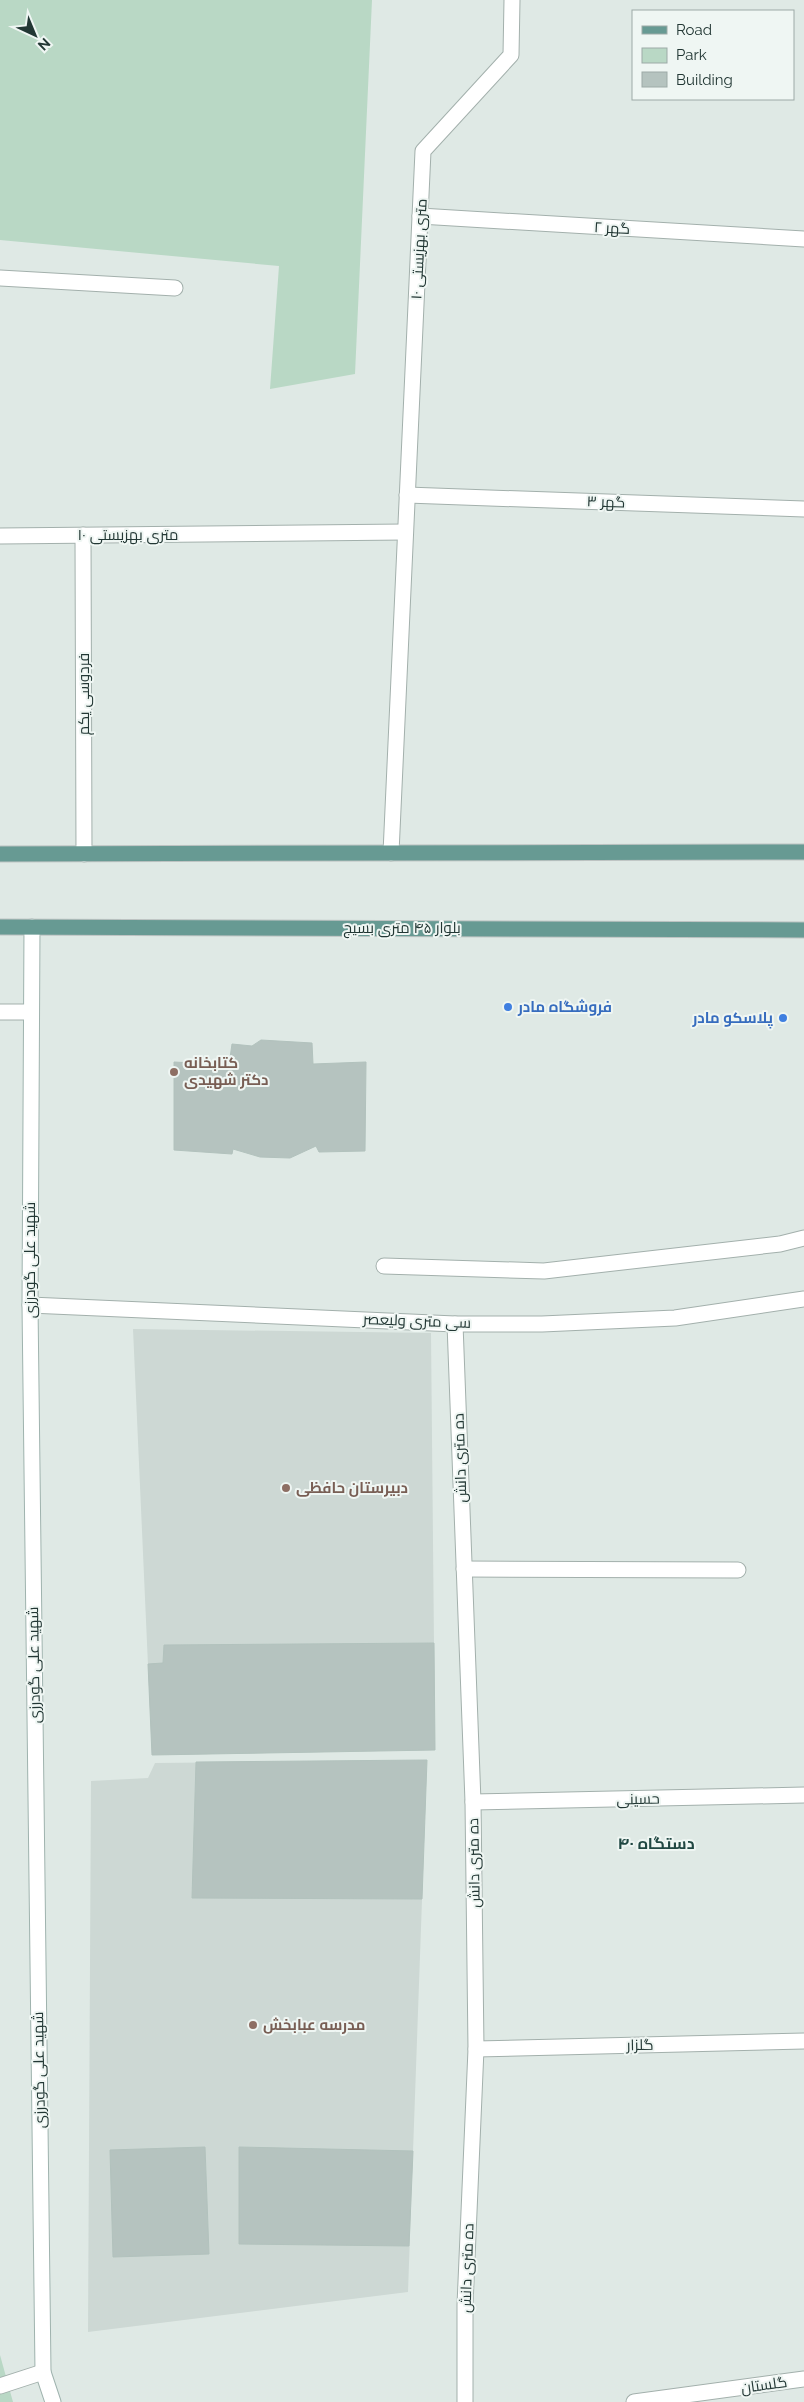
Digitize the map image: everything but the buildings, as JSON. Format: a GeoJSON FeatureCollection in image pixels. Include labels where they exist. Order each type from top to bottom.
{"type":"FeatureCollection","features":[{"type":"Feature","properties":{"kind":"main road"},"geometry":{"type":"LineString","coordinates":[[0,854],[804,852]]}},
{"type":"Feature","properties":{"kind":"main road","name":"بلوار ۴۵ متری بسیج"},"geometry":{"type":"LineString","coordinates":[[0,927],[804,930]]}},
{"type":"Feature","properties":{"kind":"street","name":"۱۰ متری بهزیستی"},"geometry":{"type":"LineString","coordinates":[[391,853],[423,151],[511,55],[512,0]]}},
{"type":"Feature","properties":{"kind":"street","name":"گهر ۲"},"geometry":{"type":"LineString","coordinates":[[420,216],[804,239]]}},
{"type":"Feature","properties":{"kind":"street"},"geometry":{"type":"LineString","coordinates":[[0,278],[175,288]]}},
{"type":"Feature","properties":{"kind":"street","name":"گهر ۳"},"geometry":{"type":"LineString","coordinates":[[407,495],[804,509]]}},
{"type":"Feature","properties":{"kind":"street","name":"۱۰ متری بهزیستی"},"geometry":{"type":"LineString","coordinates":[[0,536],[405,532]]}},
{"type":"Feature","properties":{"kind":"street","name":"فردوسی یکم"},"geometry":{"type":"LineString","coordinates":[[83,535],[84,854]]}},
{"type":"Feature","properties":{"kind":"street","name":"شهید علی گودرزی"},"geometry":{"type":"LineString","coordinates":[[32,926],[30,1012],[30,1305],[43,2372],[53,2402]]}},
{"type":"Feature","properties":{"kind":"street"},"geometry":{"type":"LineString","coordinates":[[0,1012],[30,1012]]}},
{"type":"Feature","properties":{"kind":"street"},"geometry":{"type":"LineString","coordinates":[[384,1266],[544,1271],[780,1244],[804,1238]]}},
{"type":"Feature","properties":{"kind":"street","name":"سی متری ولیعصر"},"geometry":{"type":"LineString","coordinates":[[30,1305],[454,1324],[542,1324],[675,1318],[804,1299]]}},
{"type":"Feature","properties":{"kind":"street","name":"ده متری دانش"},"geometry":{"type":"LineString","coordinates":[[454,1324],[473,1802],[476,2049],[466,2305],[465,2402]]}},
{"type":"Feature","properties":{"kind":"street"},"geometry":{"type":"LineString","coordinates":[[464,1569],[738,1570]]}},
{"type":"Feature","properties":{"kind":"street","name":"حسینی"},"geometry":{"type":"LineString","coordinates":[[473,1802],[804,1795]]}},
{"type":"Feature","properties":{"kind":"street","name":"گلزار"},"geometry":{"type":"LineString","coordinates":[[476,2049],[804,2041]]}},
{"type":"Feature","properties":{"kind":"street"},"geometry":{"type":"LineString","coordinates":[[0,2386],[43,2372]]}},
{"type":"Feature","properties":{"kind":"street","name":"گلستان"},"geometry":{"type":"LineString","coordinates":[[634,2402],[804,2379]]}},
{"type":"Feature","properties":{"kind":"shaded area","name":"دبیرستان حافظی"},"geometry":{"type":"Polygon","coordinates":[[[133,1329],[431,1333],[435,1750],[152,1755],[133,1329]]]}},
{"type":"Feature","properties":{"kind":"shaded area","name":"مدرسه عبابخش"},"geometry":{"type":"Polygon","coordinates":[[[427,1760],[408,2292],[88,2332],[91,1781],[148,1778],[155,1763],[427,1760]]]}},
{"type":"Feature","properties":{"kind":"green space"},"geometry":{"type":"Polygon","coordinates":[[[0,0],[372,0],[355,374],[270,389],[279,266],[0,240],[0,0]]]}},
{"type":"Feature","properties":{"kind":"green space"},"geometry":{"type":"Polygon","coordinates":[[[0,2355],[13,2402],[0,2402],[0,2355]]]}},
{"type":"Feature","properties":{"kind":"place","name":"فروشگاه مادر"},"geometry":{"type":"Point","coordinates":[508,1007]}},
{"type":"Feature","properties":{"kind":"place","name":"پلاسکو مادر"},"geometry":{"type":"Point","coordinates":[783,1018]}},
{"type":"Feature","properties":{"kind":"place","name":"کتابخانه دکتر شهیدی"},"geometry":{"type":"Point","coordinates":[174,1072]}},
{"type":"Feature","properties":{"kind":"place","name":"دبیرستان حافظی"},"geometry":{"type":"Point","coordinates":[286,1488]}},
{"type":"Feature","properties":{"kind":"place","name":"مدرسه عبابخش"},"geometry":{"type":"Point","coordinates":[253,2025]}},
{"type":"Feature","properties":{"kind":"district","name":"۴۰ دستگاه"},"geometry":{"type":"Point","coordinates":[656,1843]}}]}
